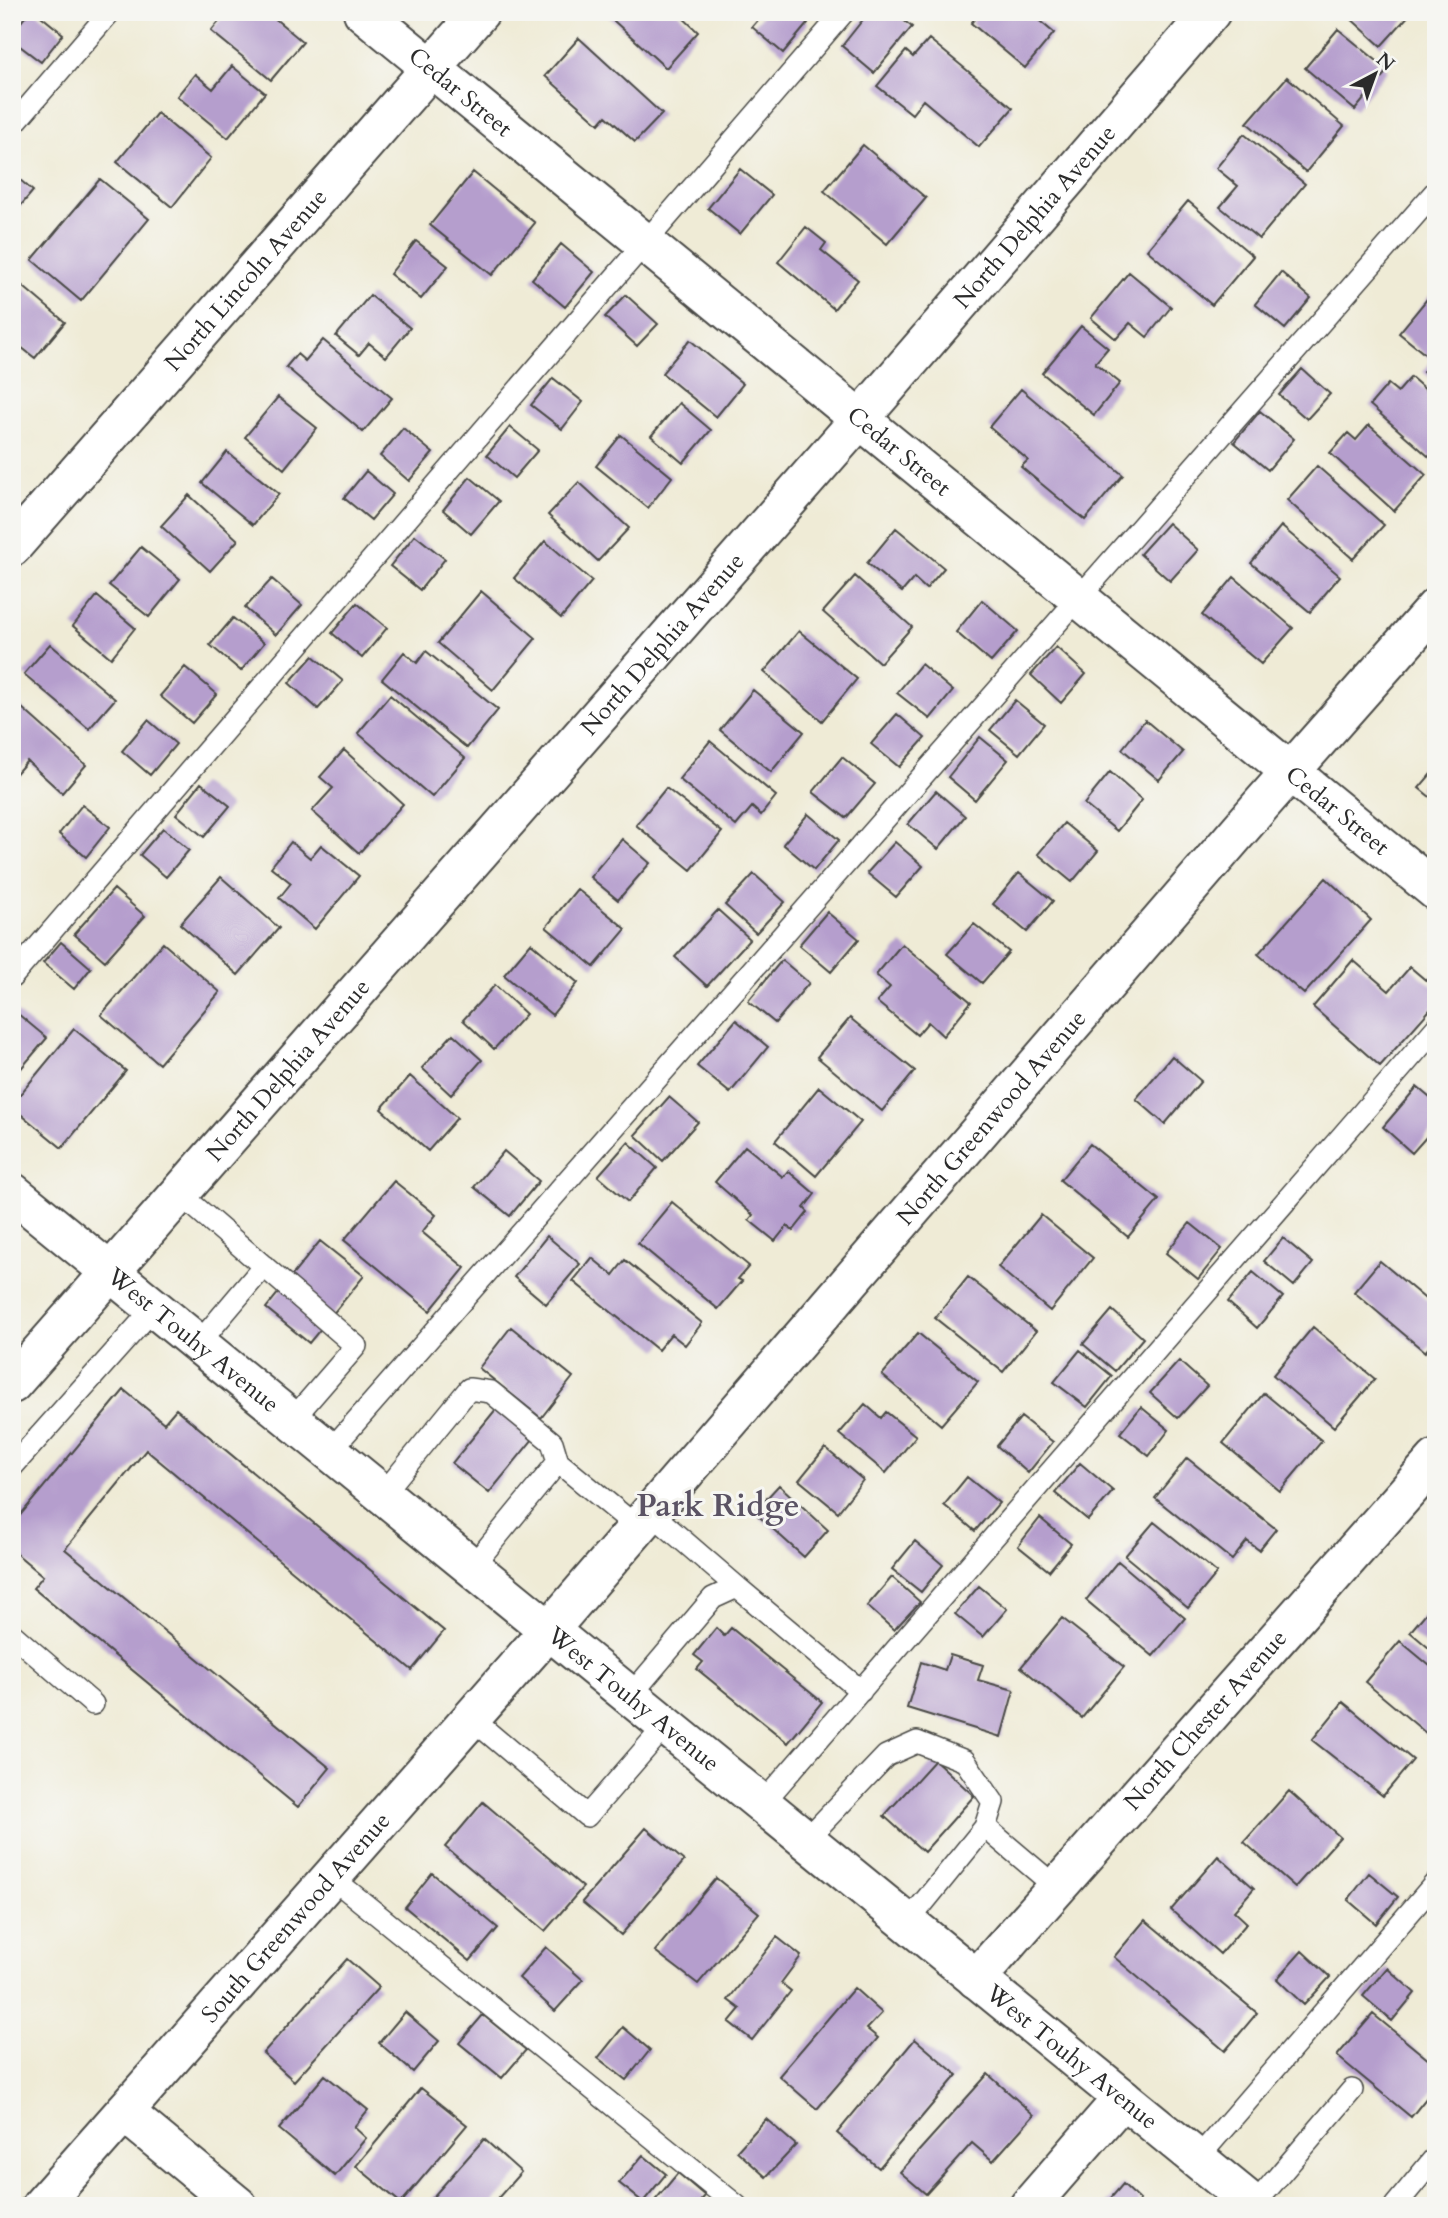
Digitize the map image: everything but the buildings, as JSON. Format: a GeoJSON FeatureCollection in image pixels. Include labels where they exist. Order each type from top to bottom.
{"type":"FeatureCollection","features":[{"type":"Feature","properties":{"kind":"street","name":"Cedar Street"},"geometry":{"type":"LineString","coordinates":[[363,12],[1436,891]]}},
{"type":"Feature","properties":{"kind":"street","name":"North Lincoln Avenue"},"geometry":{"type":"LineString","coordinates":[[12,547],[480,12]]}},
{"type":"Feature","properties":{"kind":"street","name":"North Delphia Avenue"},"geometry":{"type":"LineString","coordinates":[[12,1384],[859,420],[1211,12]]}},
{"type":"Feature","properties":{"kind":"street","name":"North Greenwood Avenue"},"geometry":{"type":"LineString","coordinates":[[549,1630],[1289,772],[1436,607]]}},
{"type":"Feature","properties":{"kind":"street","name":"West Touhy Avenue"},"geometry":{"type":"LineString","coordinates":[[12,1192],[1254,2205]]}},
{"type":"Feature","properties":{"kind":"street","name":"North Chester Avenue"},"geometry":{"type":"LineString","coordinates":[[976,1979],[1436,1459]]}},
{"type":"Feature","properties":{"kind":"street","name":"South Greenwood Avenue"},"geometry":{"type":"LineString","coordinates":[[41,2206],[549,1630]]}},
{"type":"Feature","properties":{"kind":"street"},"geometry":{"type":"LineString","coordinates":[[1028,2206],[1123,2098]]}},
{"type":"Feature","properties":{"kind":"street"},"geometry":{"type":"LineString","coordinates":[[124,2112],[238,2206]]}},
{"type":"Feature","properties":{"kind":"lane"},"geometry":{"type":"LineString","coordinates":[[12,126],[110,12]]}},
{"type":"Feature","properties":{"kind":"lane"},"geometry":{"type":"LineString","coordinates":[[12,977],[844,12]]}},
{"type":"Feature","properties":{"kind":"lane"},"geometry":{"type":"LineString","coordinates":[[330,1451],[1436,191]]}},
{"type":"Feature","properties":{"kind":"lane"},"geometry":{"type":"LineString","coordinates":[[762,1804],[1436,1028]]}},
{"type":"Feature","properties":{"kind":"lane"},"geometry":{"type":"LineString","coordinates":[[179,1192],[356,1346],[292,1420]]}},
{"type":"Feature","properties":{"kind":"lane"},"geometry":{"type":"LineString","coordinates":[[198,1344],[264,1266]]}},
{"type":"Feature","properties":{"kind":"lane"},"geometry":{"type":"LineString","coordinates":[[12,1467],[154,1307]]}},
{"type":"Feature","properties":{"kind":"lane"},"geometry":{"type":"LineString","coordinates":[[383,1494],[469,1389],[491,1392],[552,1442],[558,1462],[737,1587],[861,1691]]}},
{"type":"Feature","properties":{"kind":"lane"},"geometry":{"type":"LineString","coordinates":[[472,1567],[558,1462]]}},
{"type":"Feature","properties":{"kind":"lane"},"geometry":{"type":"LineString","coordinates":[[630,1696],[713,1598],[737,1587]]}},
{"type":"Feature","properties":{"kind":"lane"},"geometry":{"type":"LineString","coordinates":[[12,1634],[93,1704]]}},
{"type":"Feature","properties":{"kind":"lane"},"geometry":{"type":"LineString","coordinates":[[471,1718],[587,1816],[666,1725]]}},
{"type":"Feature","properties":{"kind":"lane"},"geometry":{"type":"LineString","coordinates":[[806,1840],[886,1756],[917,1742],[965,1761],[993,1802],[985,1827],[907,1923]]}},
{"type":"Feature","properties":{"kind":"lane"},"geometry":{"type":"LineString","coordinates":[[985,1827],[1057,1888]]}},
{"type":"Feature","properties":{"kind":"lane"},"geometry":{"type":"LineString","coordinates":[[331,1877],[737,2206]]}},
{"type":"Feature","properties":{"kind":"lane"},"geometry":{"type":"LineString","coordinates":[[1197,2159],[1436,1882]]}},
{"type":"Feature","properties":{"kind":"lane"},"geometry":{"type":"LineString","coordinates":[[1254,2205],[1352,2090]]}},
{"type":"Feature","properties":{"kind":"lane"},"geometry":{"type":"LineString","coordinates":[[1395,2206],[1433,2160]]}},
{"type":"Feature","properties":{"kind":"district","name":"Park Ridge"},"geometry":{"type":"Point","coordinates":[718,1506]}}]}
